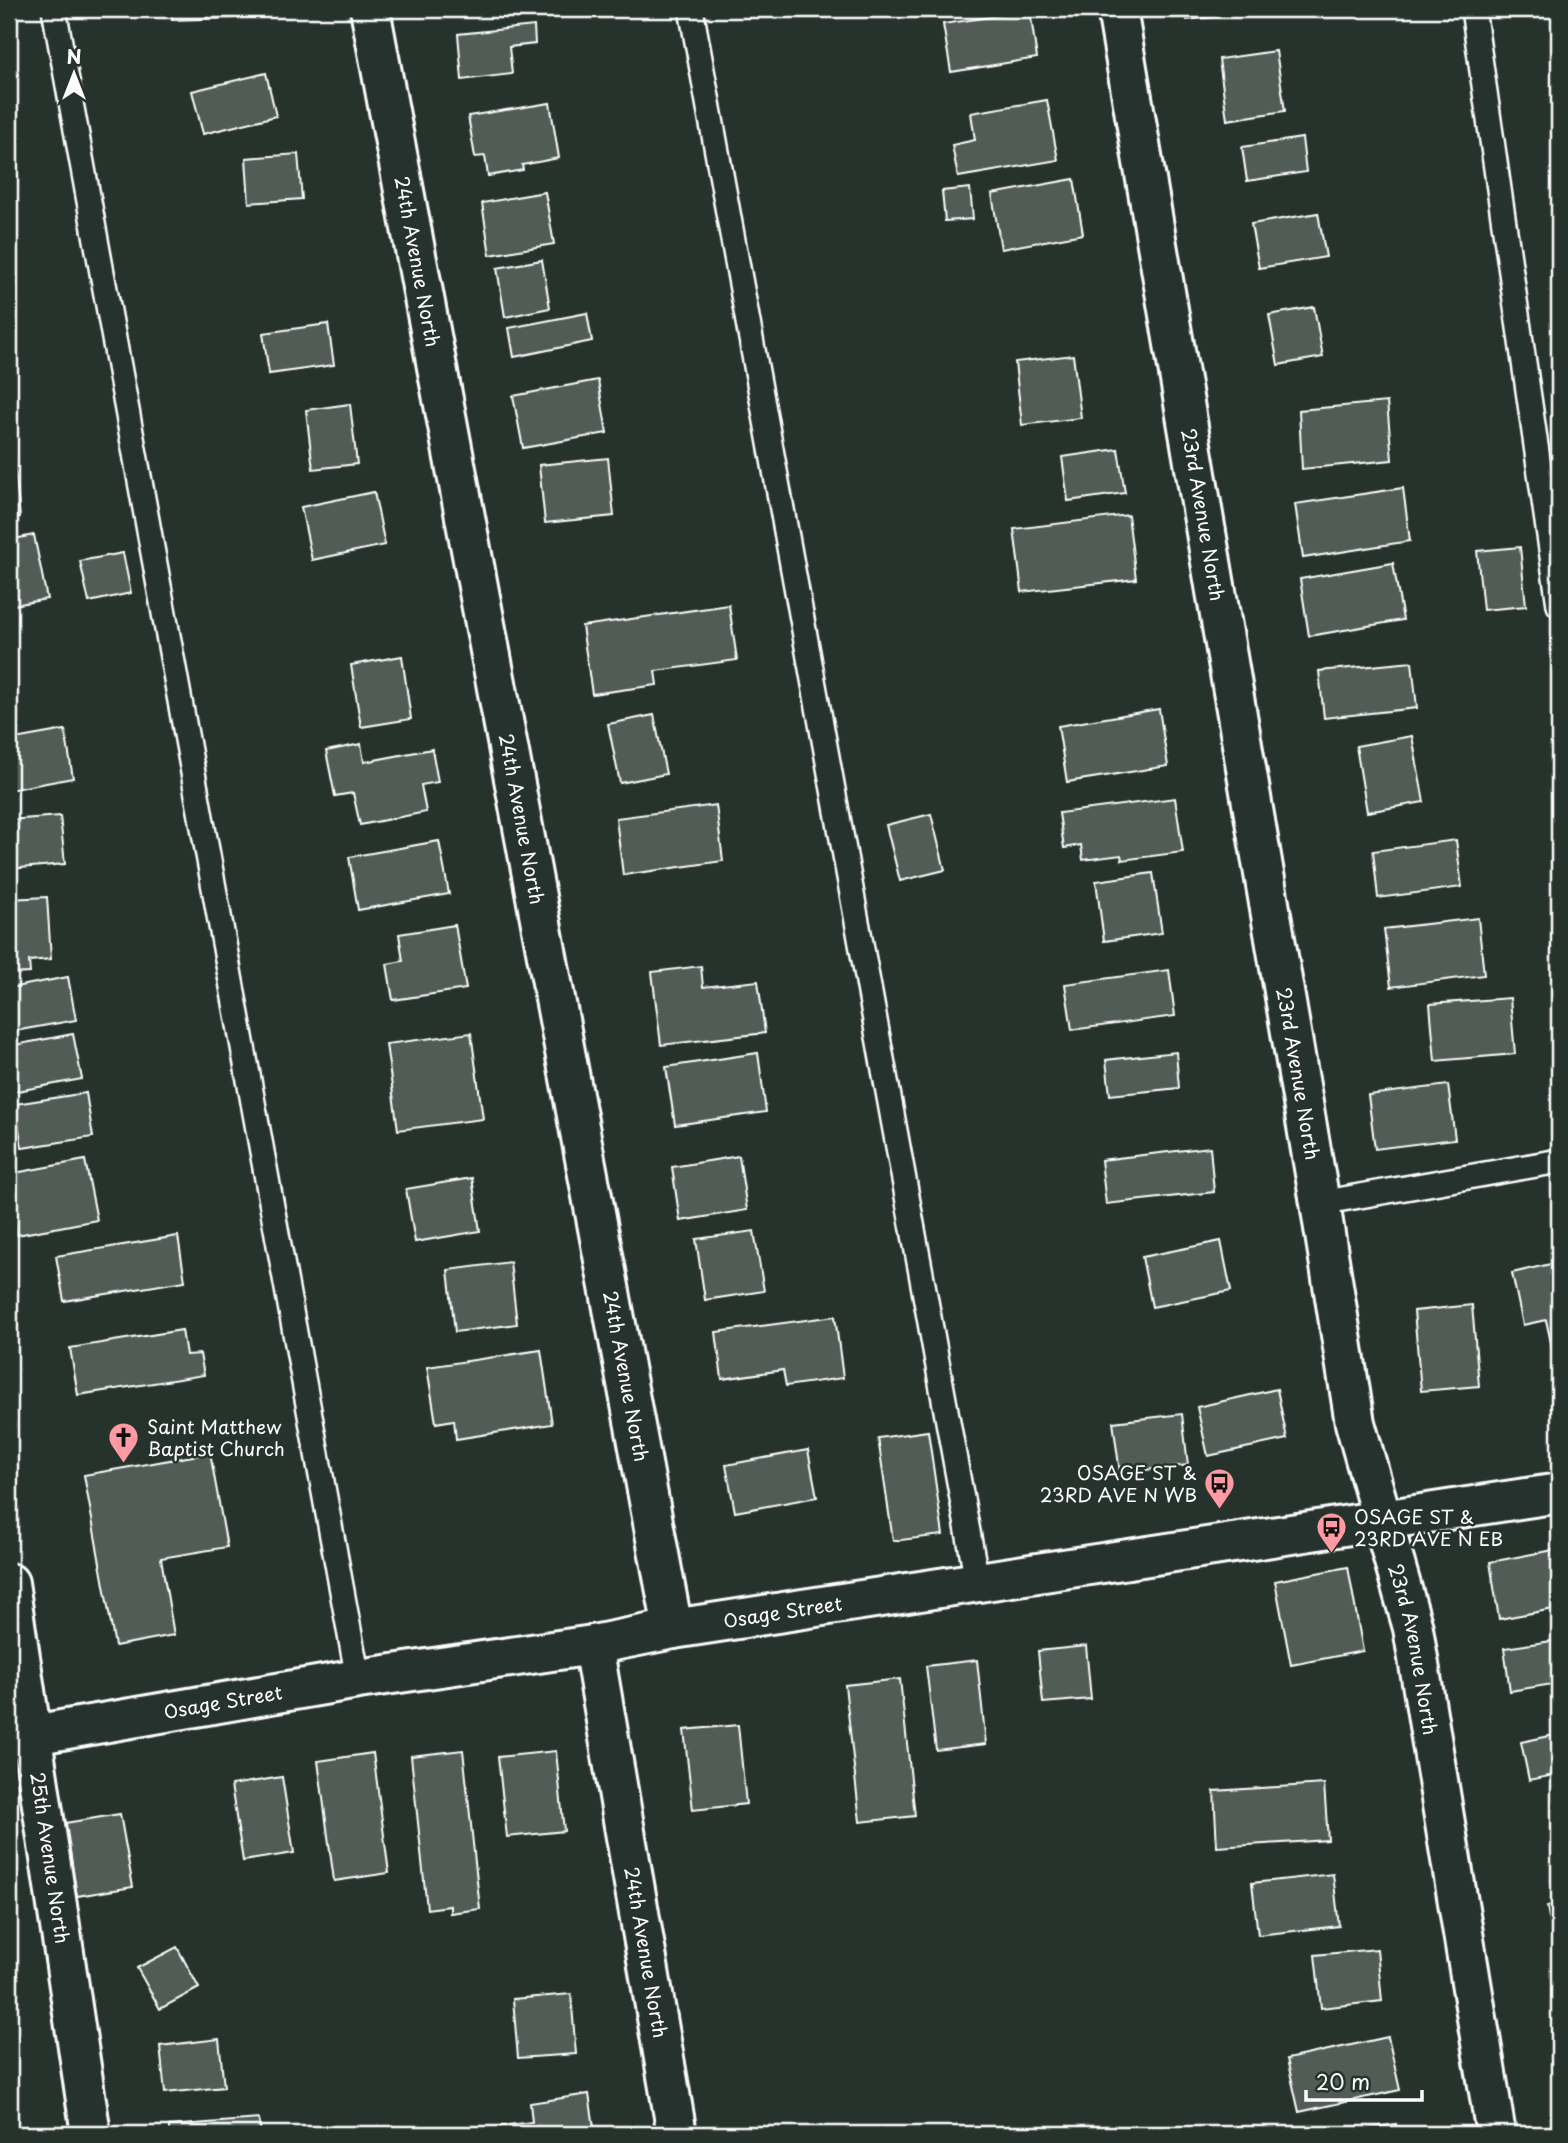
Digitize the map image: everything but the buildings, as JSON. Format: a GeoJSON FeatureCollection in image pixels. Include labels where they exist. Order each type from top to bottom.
{"type":"FeatureCollection","features":[{"type":"Feature","properties":{"kind":"street","name":"24th Avenue North"},"geometry":{"type":"LineString","coordinates":[[370,9],[673,1629]]}},
{"type":"Feature","properties":{"kind":"street","name":"23rd Avenue North"},"geometry":{"type":"LineString","coordinates":[[1117,9],[1355,1423],[1413,1628],[1496,2134]]}},
{"type":"Feature","properties":{"kind":"street","name":"Osage Street"},"geometry":{"type":"LineString","coordinates":[[20,1737],[358,1679],[593,1645],[673,1629],[1559,1493]]}},
{"type":"Feature","properties":{"kind":"street","name":"25th Avenue North"},"geometry":{"type":"LineString","coordinates":[[9,1583],[20,1737],[91,2134]]}},
{"type":"Feature","properties":{"kind":"street","name":"24th Avenue North"},"geometry":{"type":"LineString","coordinates":[[593,1645],[677,2134]]}},
{"type":"Feature","properties":{"kind":"lane"},"geometry":{"type":"LineString","coordinates":[[54,9],[358,1679]]}},
{"type":"Feature","properties":{"kind":"lane"},"geometry":{"type":"LineString","coordinates":[[691,9],[978,1581]]}},
{"type":"Feature","properties":{"kind":"lane"},"geometry":{"type":"LineString","coordinates":[[1473,9],[1559,605]]}},
{"type":"Feature","properties":{"kind":"lane"},"geometry":{"type":"LineString","coordinates":[[1320,1203],[1559,1161]]}},
{"type":"Feature","properties":{"kind":"place","name":"Saint Matthew Baptist Church"},"geometry":{"type":"Point","coordinates":[124,1465]}},
{"type":"Feature","properties":{"kind":"place","name":"OSAGE ST & 23RD AVE N WB"},"geometry":{"type":"Point","coordinates":[1220,1511]}},
{"type":"Feature","properties":{"kind":"place","name":"OSAGE ST & 23RD AVE N EB"},"geometry":{"type":"Point","coordinates":[1331,1555]}}]}
